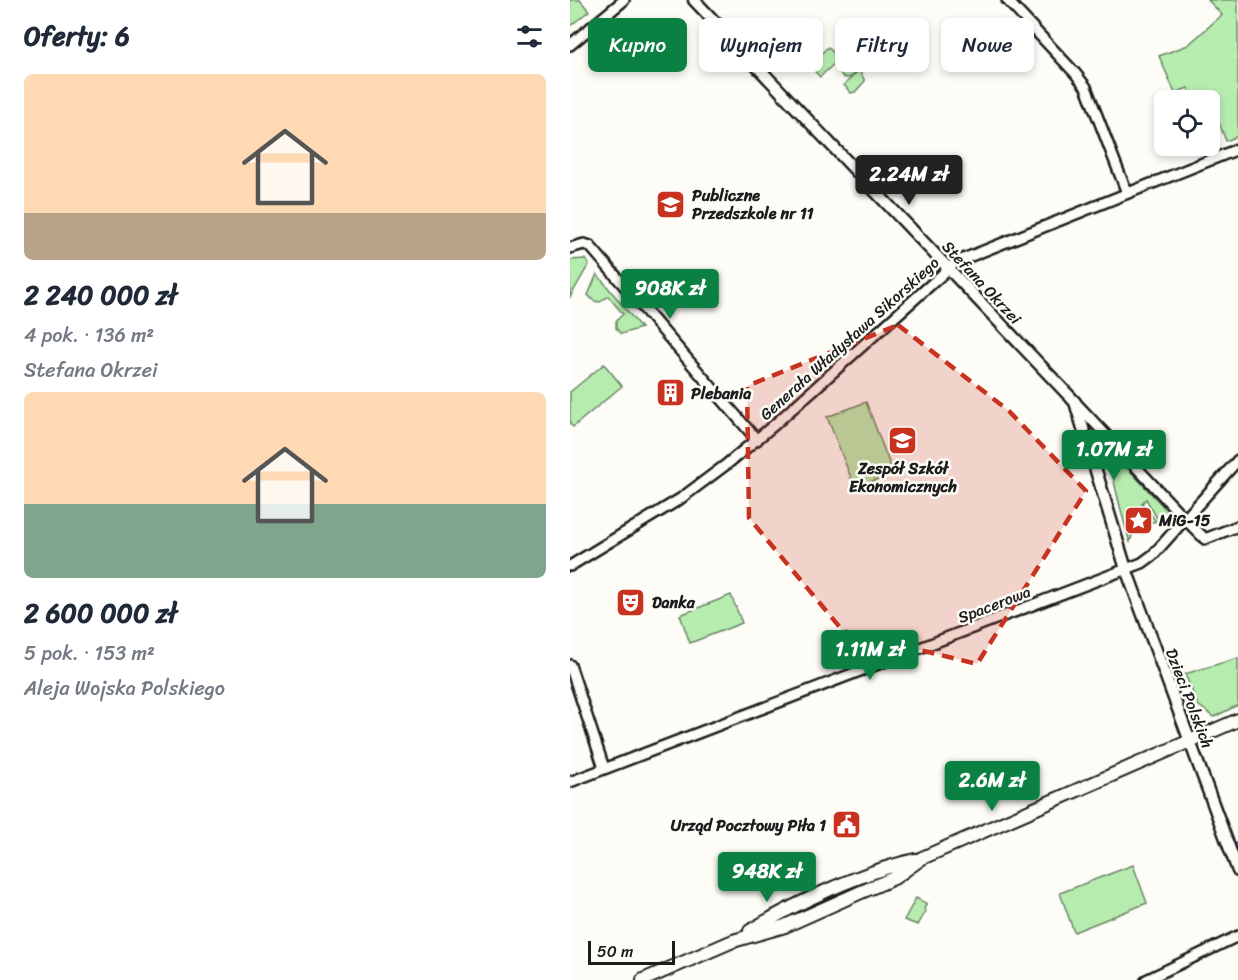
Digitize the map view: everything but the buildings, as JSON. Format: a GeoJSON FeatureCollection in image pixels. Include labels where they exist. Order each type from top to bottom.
{"type":"FeatureCollection","features":[{"type":"Feature","properties":{"kind":"main road"},"geometry":{"type":"LineString","coordinates":[[643,980],[733,941],[779,913],[887,866],[922,858],[1238,720]]}},
{"type":"Feature","properties":{"kind":"street"},"geometry":{"type":"LineString","coordinates":[[570,45],[624,0]]}},
{"type":"Feature","properties":{"kind":"street","name":"Stefana Okrzei"},"geometry":{"type":"LineString","coordinates":[[694,0],[1185,519]]}},
{"type":"Feature","properties":{"kind":"street"},"geometry":{"type":"LineString","coordinates":[[1007,0],[1086,87],[1127,193]]}},
{"type":"Feature","properties":{"kind":"street","name":"Generała Władysława Sikorskiego"},"geometry":{"type":"LineString","coordinates":[[570,566],[680,498],[757,440],[948,268],[967,256],[1238,149]]}},
{"type":"Feature","properties":{"kind":"street"},"geometry":{"type":"LineString","coordinates":[[570,248],[584,244],[590,246],[757,440]]}},
{"type":"Feature","properties":{"kind":"street","name":"Stefana Okrzei"},"geometry":{"type":"LineString","coordinates":[[1075,402],[1126,569]]}},
{"type":"Feature","properties":{"kind":"street","name":"Spacerowa"},"geometry":{"type":"LineString","coordinates":[[570,782],[1142,563],[1153,555],[1238,460]]}},
{"type":"Feature","properties":{"kind":"street"},"geometry":{"type":"LineString","coordinates":[[1185,519],[1205,539],[1238,526]]}},
{"type":"Feature","properties":{"kind":"street","name":"Dzieci Polskich"},"geometry":{"type":"LineString","coordinates":[[1126,569],[1238,871]]}},
{"type":"Feature","properties":{"kind":"street"},"geometry":{"type":"LineString","coordinates":[[570,665],[604,768]]}},
{"type":"Feature","properties":{"kind":"street"},"geometry":{"type":"LineString","coordinates":[[1146,980],[1238,936]]}},
{"type":"Feature","properties":{"kind":"highlighted area"},"geometry":{"type":"Polygon","coordinates":[[[898,325],[1009,411],[1086,491],[977,664],[843,631],[749,518],[747,386],[898,325]]]}},
{"type":"Feature","properties":{"kind":"green space"},"geometry":{"type":"Polygon","coordinates":[[[570,0],[580,0],[589,11],[570,26],[570,0]]]}},
{"type":"Feature","properties":{"kind":"green space"},"geometry":{"type":"Polygon","coordinates":[[[1208,0],[1238,0],[1238,136],[1226,141],[1220,125],[1220,90],[1189,90],[1188,88],[1174,90],[1159,56],[1188,45],[1222,15],[1208,0]]]}},
{"type":"Feature","properties":{"kind":"green space"},"geometry":{"type":"Polygon","coordinates":[[[828,47],[835,55],[835,63],[820,77],[815,72],[823,72],[823,52],[828,47]]]}},
{"type":"Feature","properties":{"kind":"green space"},"geometry":{"type":"Polygon","coordinates":[[[840,72],[854,72],[850,78],[844,78],[840,72]]]}},
{"type":"Feature","properties":{"kind":"green space"},"geometry":{"type":"Polygon","coordinates":[[[857,72],[860,72],[865,81],[855,92],[851,93],[844,85],[857,72]]]}},
{"type":"Feature","properties":{"kind":"green space"},"geometry":{"type":"Polygon","coordinates":[[[585,259],[589,264],[570,297],[570,260],[585,259]]]}},
{"type":"Feature","properties":{"kind":"green space"},"geometry":{"type":"Polygon","coordinates":[[[597,274],[641,328],[621,334],[616,328],[616,321],[623,314],[608,296],[600,302],[594,301],[588,295],[597,274]]]}},
{"type":"Feature","properties":{"kind":"green space"},"geometry":{"type":"Polygon","coordinates":[[[604,364],[622,386],[573,427],[570,424],[570,392],[604,364]]]}},
{"type":"Feature","properties":{"kind":"green space"},"geometry":{"type":"Polygon","coordinates":[[[866,402],[893,473],[855,488],[827,417],[866,402]]]}},
{"type":"Feature","properties":{"kind":"green space"},"geometry":{"type":"Polygon","coordinates":[[[1104,443],[1170,514],[1160,523],[1146,499],[1142,503],[1156,521],[1127,522],[1128,531],[1132,536],[1130,542],[1111,468],[1104,443]]]}},
{"type":"Feature","properties":{"kind":"green space"},"geometry":{"type":"Polygon","coordinates":[[[731,595],[742,623],[690,643],[680,615],[731,595]]]}},
{"type":"Feature","properties":{"kind":"green space"},"geometry":{"type":"Polygon","coordinates":[[[1238,658],[1238,705],[1214,717],[1198,705],[1185,674],[1238,658]]]}},
{"type":"Feature","properties":{"kind":"green space"},"geometry":{"type":"Polygon","coordinates":[[[1133,865],[1147,903],[1074,932],[1060,893],[1133,865]]]}},
{"type":"Feature","properties":{"kind":"green space"},"geometry":{"type":"Polygon","coordinates":[[[916,898],[927,904],[924,909],[926,911],[918,925],[904,920],[916,898]]]}},
{"type":"Feature","properties":{"kind":"place","name":"Publiczne Przedszkole nr 11"},"geometry":{"type":"Point","coordinates":[671,204]}},
{"type":"Feature","properties":{"kind":"place","name":"Plebania"},"geometry":{"type":"Point","coordinates":[670,393]}},
{"type":"Feature","properties":{"kind":"place","name":"Zespół Szkół Ekonomicznych"},"geometry":{"type":"Point","coordinates":[903,440]}},
{"type":"Feature","properties":{"kind":"place","name":"MiG-15"},"geometry":{"type":"Point","coordinates":[1138,520]}},
{"type":"Feature","properties":{"kind":"place","name":"Danka"},"geometry":{"type":"Point","coordinates":[631,602]}},
{"type":"Feature","properties":{"kind":"place","name":"Urząd Pocztowy Piła 1"},"geometry":{"type":"Point","coordinates":[847,825]}}]}
